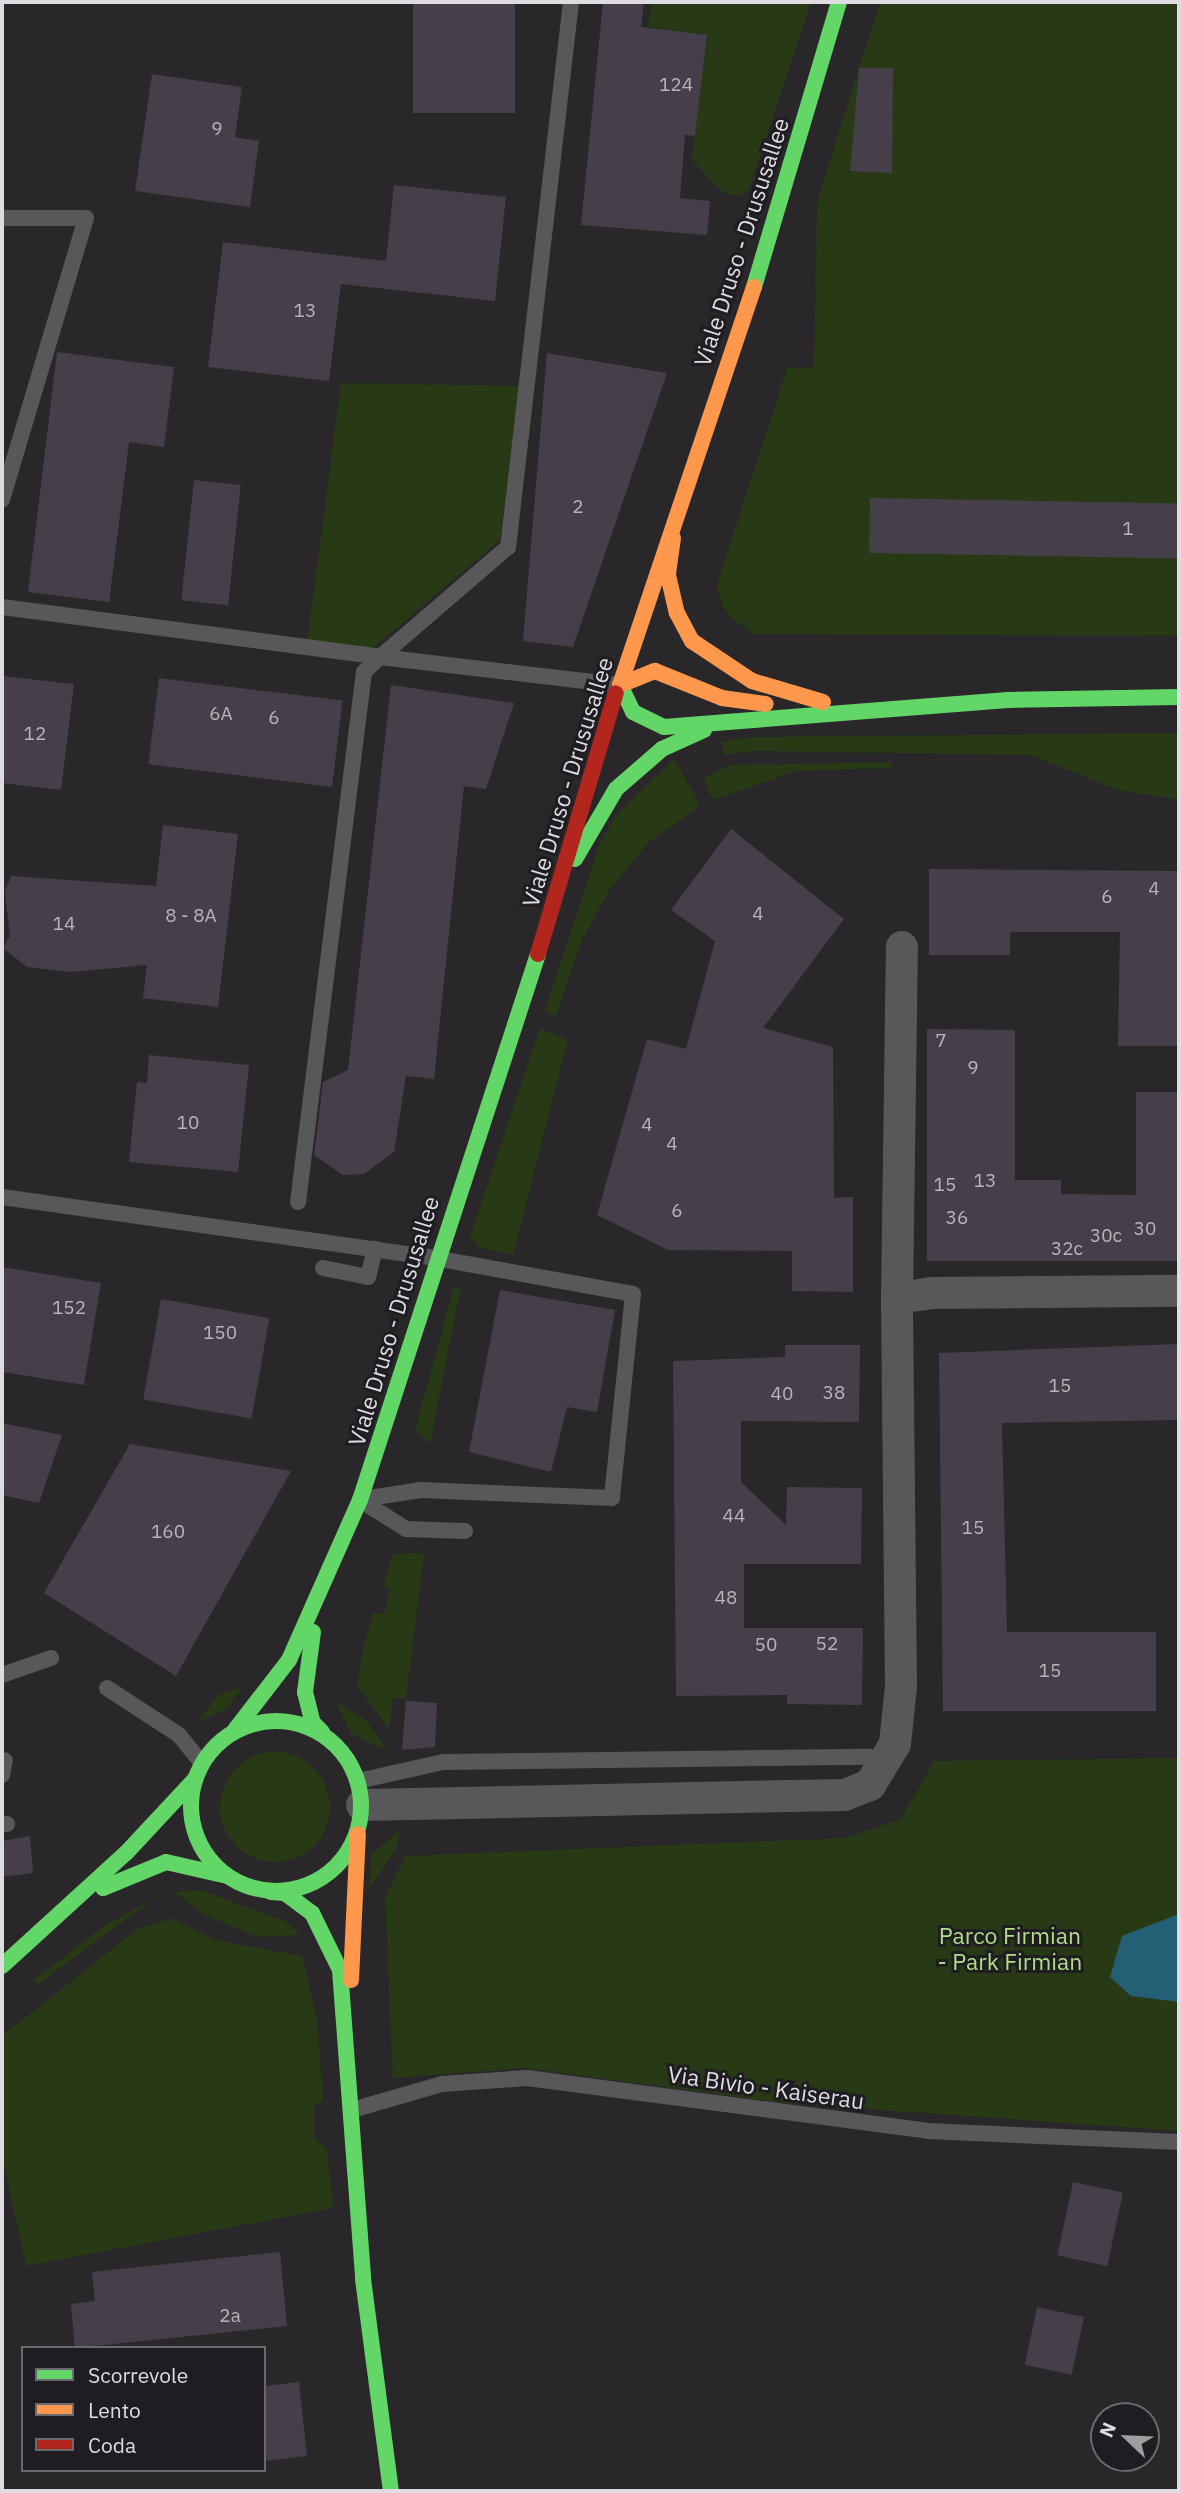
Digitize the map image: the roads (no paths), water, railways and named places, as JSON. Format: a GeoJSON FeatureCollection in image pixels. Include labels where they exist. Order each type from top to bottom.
{"type":"FeatureCollection","features":[{"type":"Feature","properties":{"kind":"main road","name":"Viale Druso - Drususallee"},"geometry":{"type":"LineString","coordinates":[[235,1730],[289,1660],[331,1573],[360,1500],[435,1258],[561,882],[618,689],[767,249],[839,2]]}},
{"type":"Feature","properties":{"kind":"main road"},"geometry":{"type":"LineString","coordinates":[[675,520],[668,575],[677,613],[692,641],[719,664],[752,681],[856,709]]}},
{"type":"Feature","properties":{"kind":"main road"},"geometry":{"type":"LineString","coordinates":[[888,710],[722,698],[655,671],[618,689],[623,700],[649,724],[888,710],[1008,700],[1179,697]]}},
{"type":"Feature","properties":{"kind":"main road"},"geometry":{"type":"LineString","coordinates":[[561,882],[616,789],[662,750],[689,735],[754,718]]}},
{"type":"Feature","properties":{"kind":"main road","name":"Viale Druso - Drususallee"},"geometry":{"type":"LineString","coordinates":[[322,1732],[307,1706],[306,1668],[331,1573]]}},
{"type":"Feature","properties":{"kind":"main road"},"geometry":{"type":"LineString","coordinates":[[227,1876],[196,1836],[191,1808],[195,1779],[202,1763],[235,1730],[271,1720],[322,1732],[350,1762],[360,1793],[354,1866],[349,2036],[352,2110],[363,2279],[391,2491]]}},
{"type":"Feature","properties":{"kind":"main road"},"geometry":{"type":"LineString","coordinates":[[2,1966],[57,1919],[195,1779]]}},
{"type":"Feature","properties":{"kind":"main road"},"geometry":{"type":"LineString","coordinates":[[271,1892],[302,1888],[329,1874],[354,1843],[360,1793]]}},
{"type":"Feature","properties":{"kind":"main road"},"geometry":{"type":"LineString","coordinates":[[57,1919],[107,1885],[151,1865],[182,1863],[296,1899],[325,1931],[340,1970],[349,2036]]}},
{"type":"Feature","properties":{"kind":"street"},"geometry":{"type":"LineString","coordinates":[[360,1793],[845,1795],[870,1785],[886,1765],[895,1744],[901,1686],[897,1298],[902,947]]}},
{"type":"Feature","properties":{"kind":"street"},"geometry":{"type":"LineString","coordinates":[[897,1298],[1179,1291]]}},
{"type":"Feature","properties":{"kind":"lane"},"geometry":{"type":"LineString","coordinates":[[298,1202],[364,672],[508,547],[571,2]]}},
{"type":"Feature","properties":{"kind":"lane"},"geometry":{"type":"LineString","coordinates":[[2,219],[86,218],[2,500]]}},
{"type":"Feature","properties":{"kind":"lane"},"geometry":{"type":"LineString","coordinates":[[2,607],[618,689]]}},
{"type":"Feature","properties":{"kind":"lane"},"geometry":{"type":"LineString","coordinates":[[2,1197],[435,1258],[632,1294],[612,1498],[421,1490],[360,1500]]}},
{"type":"Feature","properties":{"kind":"lane"},"geometry":{"type":"LineString","coordinates":[[323,1268],[368,1277],[375,1249]]}},
{"type":"Feature","properties":{"kind":"lane"},"geometry":{"type":"LineString","coordinates":[[360,1500],[406,1529],[466,1531]]}},
{"type":"Feature","properties":{"kind":"lane"},"geometry":{"type":"LineString","coordinates":[[2,1675],[51,1658]]}},
{"type":"Feature","properties":{"kind":"lane"},"geometry":{"type":"LineString","coordinates":[[107,1688],[179,1735],[202,1763]]}},
{"type":"Feature","properties":{"kind":"lane","name":"Via Bivio - Kaiserau"},"geometry":{"type":"LineString","coordinates":[[352,2110],[442,2084],[527,2078],[927,2131],[1179,2142]]}},
{"type":"Feature","properties":{"kind":"water"},"geometry":{"type":"Polygon","coordinates":[[[1179,1914],[1179,2002],[1131,1996],[1110,1977],[1122,1936],[1179,1914]]]}},
{"type":"Feature","properties":{"kind":"park label","name":"Parco Firmian - Park Firmian"},"geometry":{"type":"Point","coordinates":[1010,1948]}}]}
